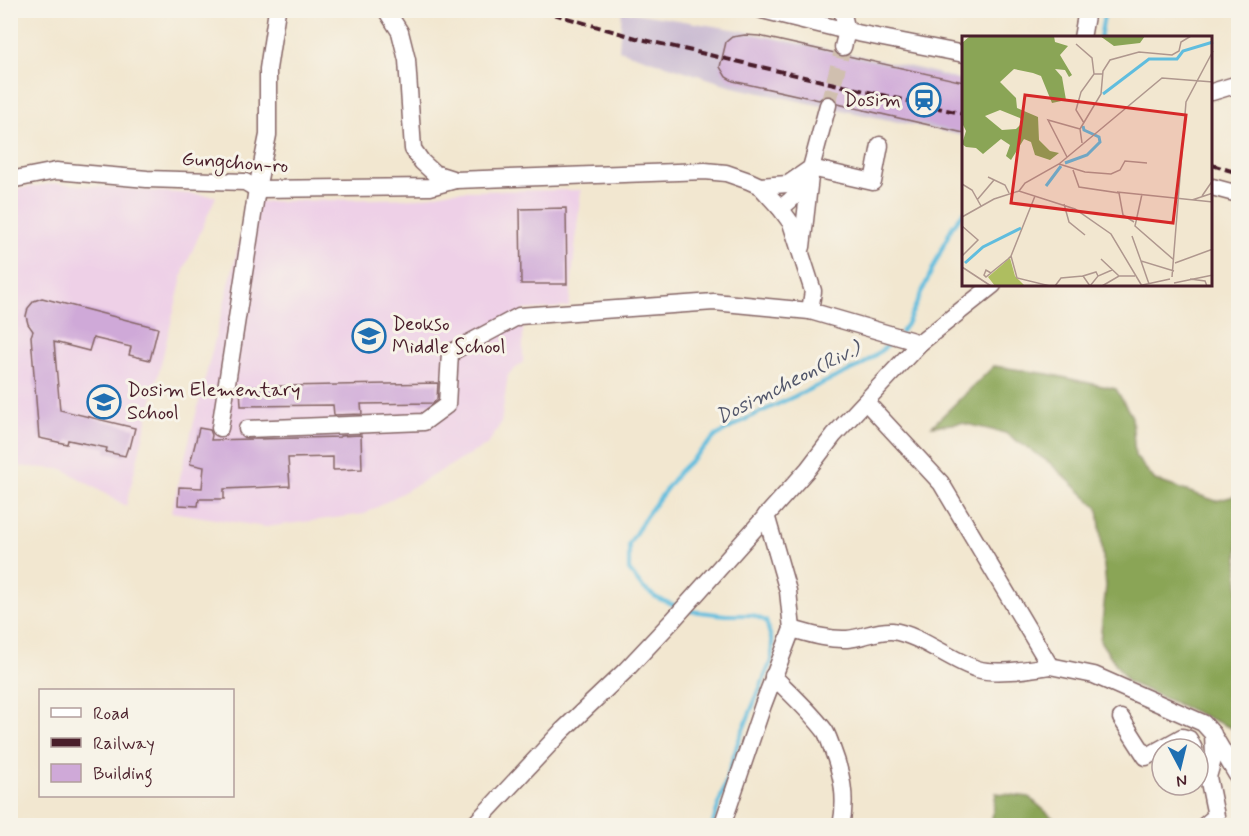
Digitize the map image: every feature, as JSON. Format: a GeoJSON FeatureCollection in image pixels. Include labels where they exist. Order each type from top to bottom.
{"type":"FeatureCollection","features":[{"type":"Feature","properties":{"kind":"street"},"geometry":{"type":"LineString","coordinates":[[220,428],[257,189],[268,135],[268,69],[277,10]]}},
{"type":"Feature","properties":{"kind":"street"},"geometry":{"type":"LineString","coordinates":[[386,10],[400,32],[407,60],[413,149],[434,173],[456,180],[705,171],[726,173],[760,186],[788,184],[811,168],[873,182],[880,145]]}},
{"type":"Feature","properties":{"kind":"street"},"geometry":{"type":"LineString","coordinates":[[762,10],[845,39],[962,54]]}},
{"type":"Feature","properties":{"kind":"street"},"geometry":{"type":"LineString","coordinates":[[842,10],[845,39]]}},
{"type":"Feature","properties":{"kind":"street"},"geometry":{"type":"LineString","coordinates":[[1082,36],[1087,10]]}},
{"type":"Feature","properties":{"kind":"street"},"geometry":{"type":"LineString","coordinates":[[1213,92],[1239,84]]}},
{"type":"Feature","properties":{"kind":"street"},"geometry":{"type":"LineString","coordinates":[[801,251],[811,168],[828,105]]}},
{"type":"Feature","properties":{"kind":"street"},"geometry":{"type":"LineString","coordinates":[[780,208],[800,191],[811,168]]}},
{"type":"Feature","properties":{"kind":"street","name":"Gungchon-ro"},"geometry":{"type":"LineString","coordinates":[[10,180],[56,171],[147,179],[245,182],[257,189],[430,187],[456,180]]}},
{"type":"Feature","properties":{"kind":"street"},"geometry":{"type":"LineString","coordinates":[[760,186],[791,223],[813,291],[810,310]]}},
{"type":"Feature","properties":{"kind":"street"},"geometry":{"type":"LineString","coordinates":[[1213,187],[1239,194]]}},
{"type":"Feature","properties":{"kind":"street"},"geometry":{"type":"LineString","coordinates":[[473,825],[562,731],[625,671],[673,620],[920,343],[992,286]]}},
{"type":"Feature","properties":{"kind":"street"},"geometry":{"type":"LineString","coordinates":[[247,429],[424,422],[447,405],[450,353],[519,316],[714,302],[810,310],[920,343]]}},
{"type":"Feature","properties":{"kind":"street"},"geometry":{"type":"LineString","coordinates":[[866,402],[941,483],[1050,666]]}},
{"type":"Feature","properties":{"kind":"street"},"geometry":{"type":"LineString","coordinates":[[722,825],[773,676],[792,629],[788,591],[766,515]]}},
{"type":"Feature","properties":{"kind":"street"},"geometry":{"type":"LineString","coordinates":[[792,629],[824,638],[848,639],[871,633],[893,631],[978,669],[1018,671],[1050,666],[1094,675],[1203,723],[1214,734],[1239,777]]}},
{"type":"Feature","properties":{"kind":"street"},"geometry":{"type":"LineString","coordinates":[[773,676],[826,733],[843,785],[844,809],[841,825]]}},
{"type":"Feature","properties":{"kind":"street"},"geometry":{"type":"LineString","coordinates":[[1121,718],[1146,756],[1150,754]]}},
{"type":"Feature","properties":{"kind":"street"},"geometry":{"type":"LineString","coordinates":[[1210,770],[1214,756],[1214,734]]}},
{"type":"Feature","properties":{"kind":"street"},"geometry":{"type":"LineString","coordinates":[[1204,825],[1216,816],[1210,787]]}},
{"type":"Feature","properties":{"kind":"shaded area"},"geometry":{"type":"Polygon","coordinates":[[[622,11],[738,30],[925,70],[962,80],[962,136],[738,88],[619,50],[622,11]]]}},
{"type":"Feature","properties":{"kind":"shaded area","name":"Dosim Elementary School"},"geometry":{"type":"Polygon","coordinates":[[[55,183],[216,196],[184,270],[126,506],[63,469],[12,466],[10,190],[55,183]]]}},
{"type":"Feature","properties":{"kind":"shaded area","name":"Deokso Middle School"},"geometry":{"type":"Polygon","coordinates":[[[581,190],[569,307],[523,310],[523,362],[508,375],[501,423],[488,444],[365,514],[265,527],[171,512],[250,202],[420,198],[451,191],[581,190]]]}},
{"type":"Feature","properties":{"kind":"green space"},"geometry":{"type":"Polygon","coordinates":[[[994,366],[1048,374],[1116,389],[1132,417],[1135,456],[1155,480],[1216,501],[1238,495],[1236,645],[1238,646],[1238,728],[1231,728],[1128,682],[1100,641],[1106,586],[1098,508],[1050,463],[1005,433],[962,423],[932,426],[994,366]]]}},
{"type":"Feature","properties":{"kind":"green space"},"geometry":{"type":"Polygon","coordinates":[[[996,793],[1029,797],[1061,825],[991,825],[996,793]]]}},
{"type":"Feature","properties":{"kind":"building"},"geometry":{"type":"Polygon","coordinates":[[[759,36],[835,53],[841,57],[848,56],[962,82],[962,133],[838,104],[836,98],[830,95],[825,95],[819,100],[733,81],[726,77],[720,67],[726,42],[732,37],[759,36]]]}},
{"type":"Feature","properties":{"kind":"building"},"geometry":{"type":"Polygon","coordinates":[[[566,208],[567,284],[521,284],[520,209],[566,208]]]}},
{"type":"Feature","properties":{"kind":"building"},"geometry":{"type":"Polygon","coordinates":[[[42,298],[158,328],[150,360],[129,355],[131,347],[93,338],[89,351],[54,342],[60,410],[135,428],[130,448],[128,447],[125,456],[106,452],[107,448],[68,440],[67,444],[39,438],[31,336],[33,331],[26,316],[28,308],[34,301],[42,298]]]}},
{"type":"Feature","properties":{"kind":"building"},"geometry":{"type":"Polygon","coordinates":[[[438,383],[437,399],[433,403],[361,404],[362,414],[334,415],[333,405],[241,406],[240,387],[438,383]]]}},
{"type":"Feature","properties":{"kind":"building"},"geometry":{"type":"Polygon","coordinates":[[[199,428],[210,430],[211,440],[361,435],[362,469],[333,470],[333,457],[288,458],[290,486],[224,489],[224,499],[199,499],[198,506],[178,505],[179,487],[202,488],[204,467],[190,464],[199,428]]]}},
{"type":"Feature","properties":{"kind":"waterway","name":"Dosimcheon(Riv.)"},"geometry":{"type":"LineString","coordinates":[[1100,36],[1105,10]]}},
{"type":"Feature","properties":{"kind":"waterway","name":"Dosimcheon(Riv.)"},"geometry":{"type":"LineString","coordinates":[[901,332],[907,324],[952,227],[962,214]]}},
{"type":"Feature","properties":{"kind":"waterway","name":"Dosimcheon(Riv.)"},"geometry":{"type":"LineString","coordinates":[[677,606],[657,598],[642,587],[629,570],[629,544],[646,516],[679,472],[716,436],[748,418],[862,365],[895,340]]}},
{"type":"Feature","properties":{"kind":"waterway","name":"Dosimcheon(Riv.)"},"geometry":{"type":"LineString","coordinates":[[690,611],[752,615],[766,621],[772,642],[771,661],[738,742],[712,826]]}},
{"type":"Feature","properties":{"kind":"tunnel"},"geometry":{"type":"LineString","coordinates":[[828,105],[843,47]]}},
{"type":"Feature","properties":{"kind":"railway"},"geometry":{"type":"LineString","coordinates":[[540,10],[636,38],[962,114]]}},
{"type":"Feature","properties":{"kind":"railway"},"geometry":{"type":"LineString","coordinates":[[1213,165],[1238,173]]}},
{"type":"Feature","properties":{"kind":"place","name":"Dosim"},"geometry":{"type":"Point","coordinates":[924,100]}},
{"type":"Feature","properties":{"kind":"place","name":"Deokso Middle School"},"geometry":{"type":"Point","coordinates":[369,336]}},
{"type":"Feature","properties":{"kind":"place","name":"Dosim Elementary School"},"geometry":{"type":"Point","coordinates":[104,402]}}]}
